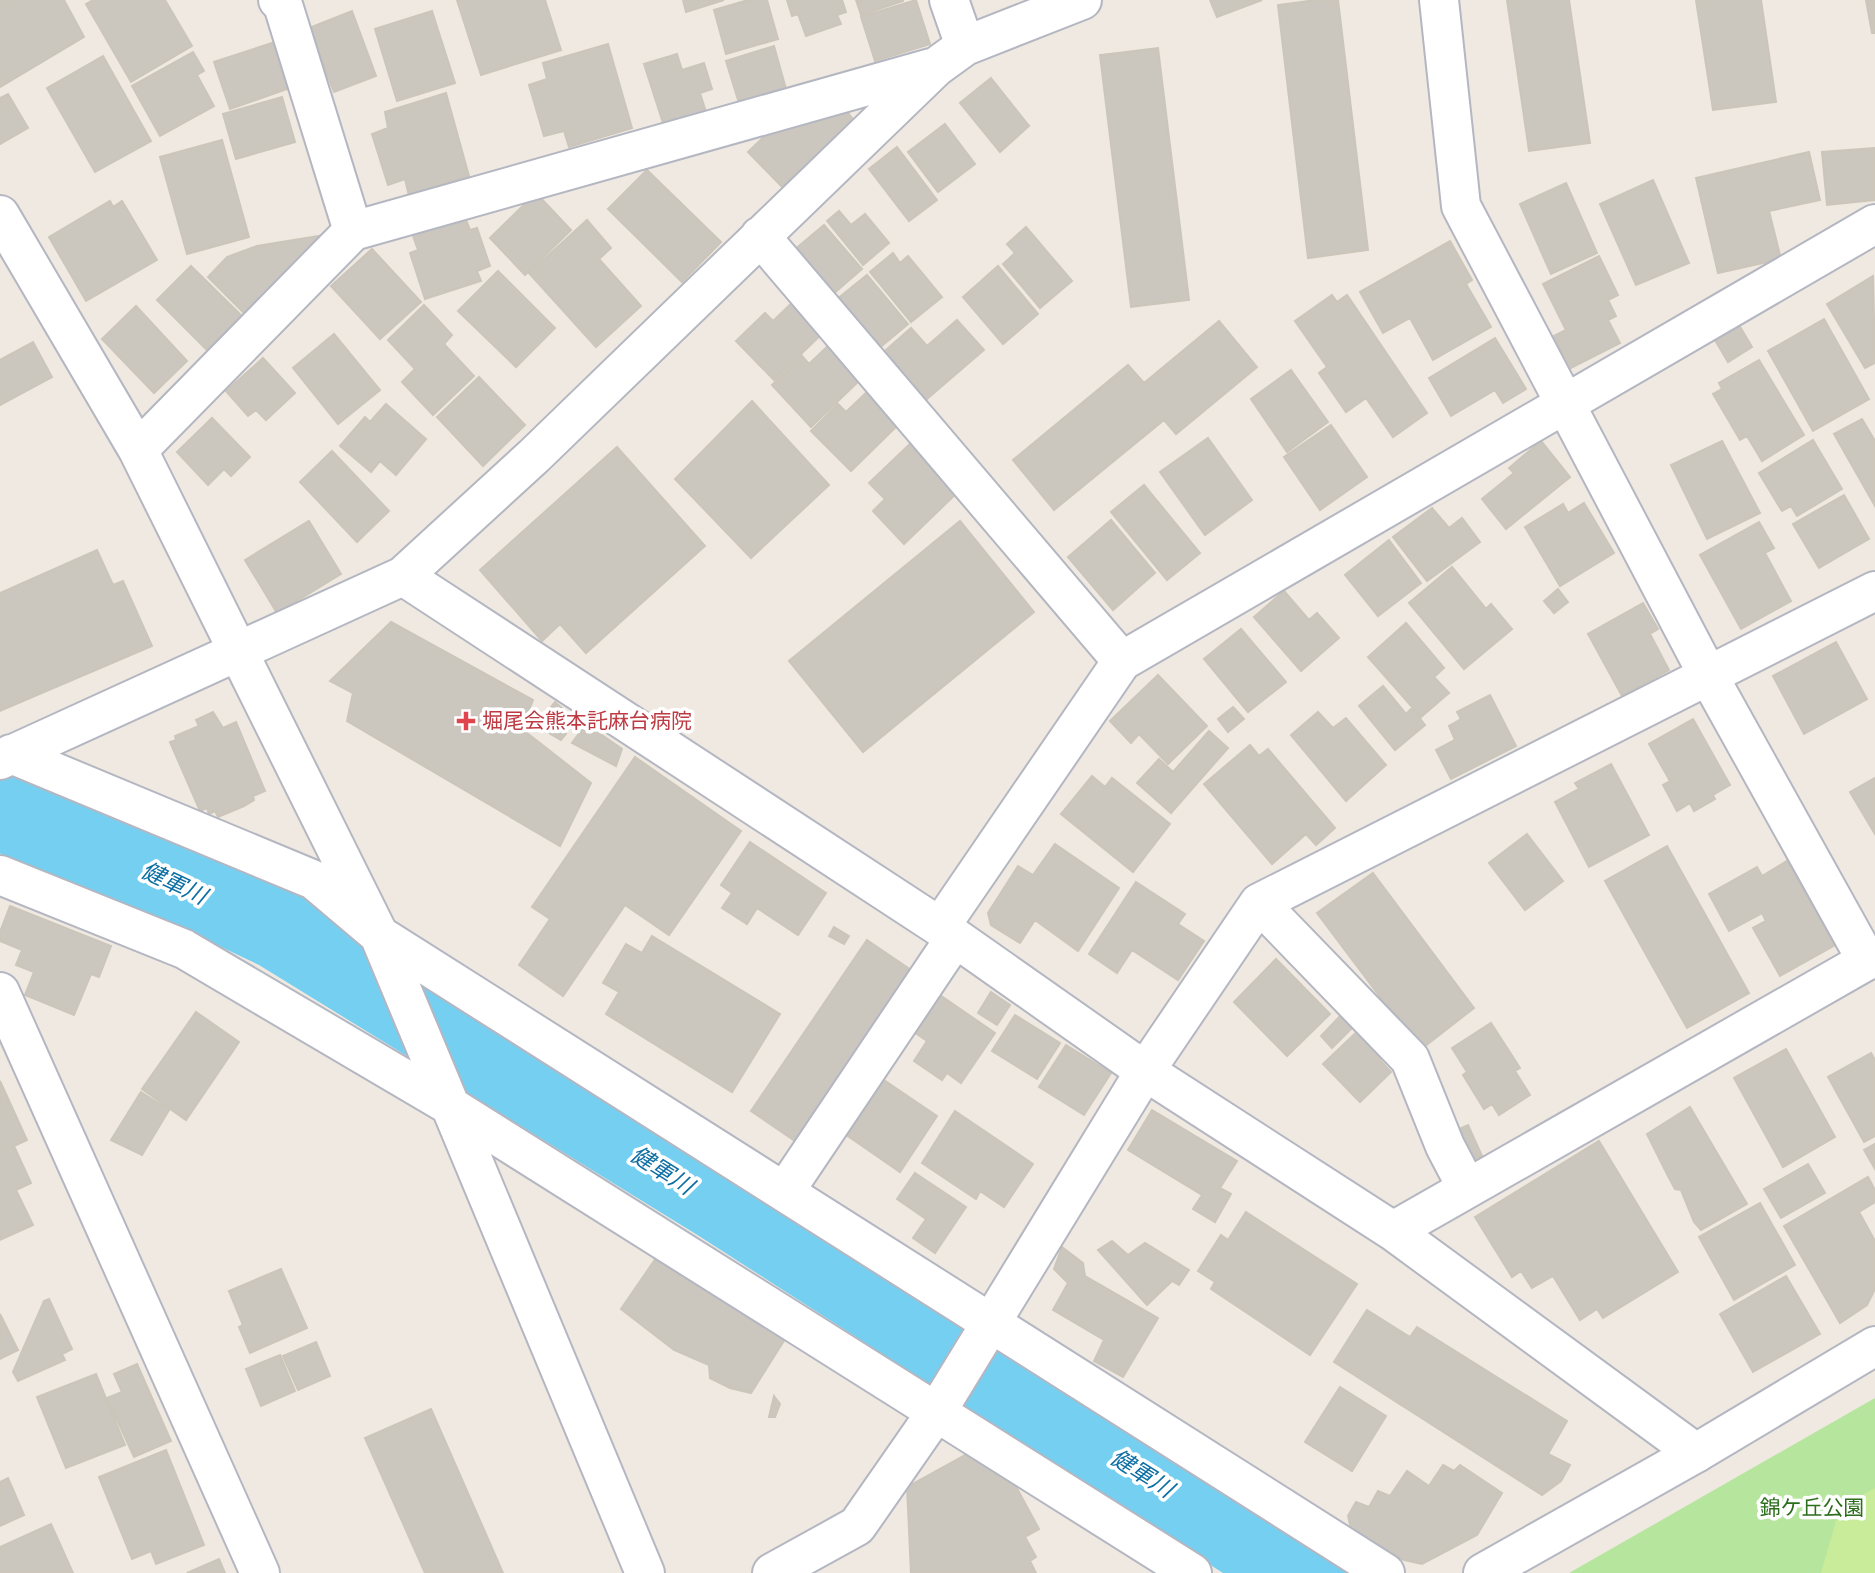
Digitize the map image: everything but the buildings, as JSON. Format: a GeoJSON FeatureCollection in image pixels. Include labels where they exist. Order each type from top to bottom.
{"type":"FeatureCollection","features":[{"type":"Feature","properties":{"kind":"street"},"geometry":{"type":"LineString","coordinates":[[5,757],[403,576],[534,456],[760,236],[951,57],[949,0]]}},
{"type":"Feature","properties":{"kind":"street"},"geometry":{"type":"LineString","coordinates":[[138,450],[353,231],[951,57],[1082,0]]}},
{"type":"Feature","properties":{"kind":"street"},"geometry":{"type":"LineString","coordinates":[[1393,1230],[1871,958],[1709,677],[1563,405],[1461,206],[1439,0]]}},
{"type":"Feature","properties":{"kind":"street"},"geometry":{"type":"LineString","coordinates":[[287,2],[353,231]]}},
{"type":"Feature","properties":{"kind":"street"},"geometry":{"type":"LineString","coordinates":[[0,215],[138,450],[379,935],[447,1104],[645,1573]]}},
{"type":"Feature","properties":{"kind":"street"},"geometry":{"type":"LineString","coordinates":[[785,1191],[1122,660],[1875,224]]}},
{"type":"Feature","properties":{"kind":"street"},"geometry":{"type":"LineString","coordinates":[[760,236],[1122,660]]}},
{"type":"Feature","properties":{"kind":"street"},"geometry":{"type":"LineString","coordinates":[[403,576],[947,933],[1145,1071],[1393,1230],[1696,1452]]}},
{"type":"Feature","properties":{"kind":"street"},"geometry":{"type":"LineString","coordinates":[[772,1573],[857,1526],[937,1411],[1145,1071],[1259,903],[1875,591]]}},
{"type":"Feature","properties":{"kind":"street"},"geometry":{"type":"LineString","coordinates":[[5,757],[314,880],[379,935],[1385,1573]]}},
{"type":"Feature","properties":{"kind":"street"},"geometry":{"type":"LineString","coordinates":[[0,875],[184,949],[447,1104],[1192,1573]]}},
{"type":"Feature","properties":{"kind":"street"},"geometry":{"type":"LineString","coordinates":[[1259,903],[1410,1059],[1445,1146],[1467,1188]]}},
{"type":"Feature","properties":{"kind":"street"},"geometry":{"type":"LineString","coordinates":[[0,992],[260,1573]]}},
{"type":"Feature","properties":{"kind":"street"},"geometry":{"type":"LineString","coordinates":[[1483,1573],[1875,1346]]}},
{"type":"Feature","properties":{"kind":"green space","name":"錦ケ丘公園"},"geometry":{"type":"Polygon","coordinates":[[[1875,1398],[1875,1573],[1569,1573],[1875,1398]]]}},
{"type":"Feature","properties":{"kind":"green space"},"geometry":{"type":"Polygon","coordinates":[[[1875,1488],[1875,1573],[1821,1573],[1840,1507],[1875,1488]]]}},
{"type":"Feature","properties":{"kind":"water","name":"健軍川"},"geometry":{"type":"Polygon","coordinates":[[[0,771],[275,876],[315,905],[1367,1573],[1223,1573],[699,1236],[259,965],[162,919],[9,865],[0,853],[0,771]]]}},
{"type":"Feature","properties":{"kind":"place","name":"堀尾会熊本託麻台病院"},"geometry":{"type":"Point","coordinates":[466,721]}}]}
